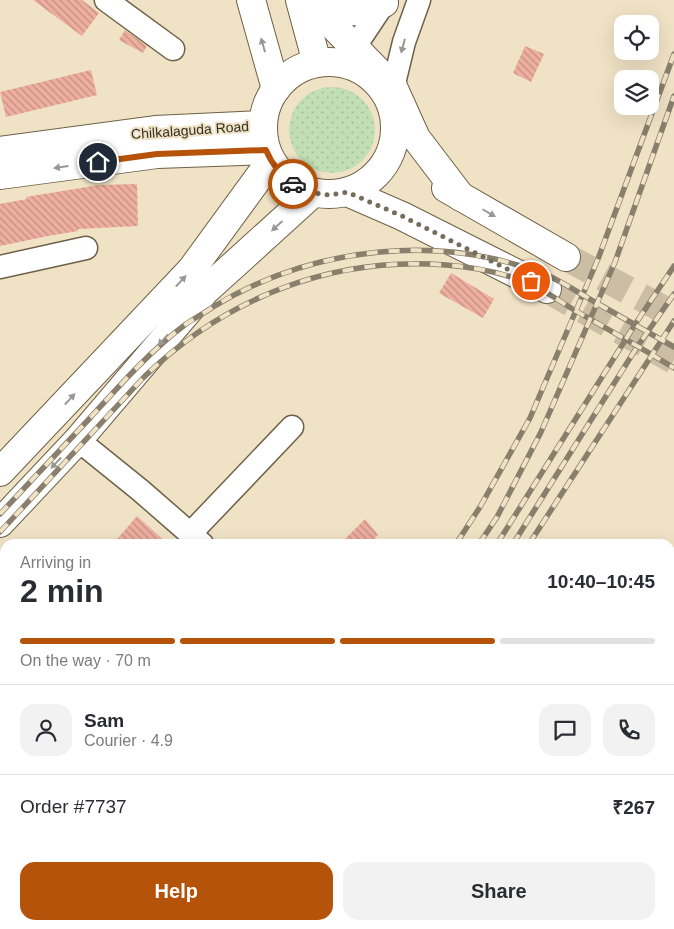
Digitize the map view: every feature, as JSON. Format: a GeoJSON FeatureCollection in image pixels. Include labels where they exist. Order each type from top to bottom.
{"type":"FeatureCollection","features":[{"type":"Feature","properties":{"kind":"main road"},"geometry":{"type":"LineString","coordinates":[[251,0],[276,89]]}},
{"type":"Feature","properties":{"kind":"main road"},"geometry":{"type":"LineString","coordinates":[[300,0],[317,63]]}},
{"type":"Feature","properties":{"kind":"main road"},"geometry":{"type":"LineString","coordinates":[[310,0],[329,8],[365,11],[385,2]]}},
{"type":"Feature","properties":{"kind":"main road"},"geometry":{"type":"LineString","coordinates":[[310,0],[349,55],[363,70],[392,94],[416,138],[461,196]]}},
{"type":"Feature","properties":{"kind":"main road"},"geometry":{"type":"LineString","coordinates":[[0,472],[192,269],[266,146],[268,102],[285,78],[300,68],[317,63],[330,62],[349,55]]}},
{"type":"Feature","properties":{"kind":"main road"},"geometry":{"type":"LineString","coordinates":[[266,146],[282,175],[297,186],[314,193],[330,195],[347,192],[364,185],[378,174],[388,159],[394,142],[396,121],[392,94]]}},
{"type":"Feature","properties":{"kind":"main road","name":"Chilkalaguda Road"},"geometry":{"type":"LineString","coordinates":[[0,151],[155,130],[266,146]]}},
{"type":"Feature","properties":{"kind":"main road"},"geometry":{"type":"LineString","coordinates":[[394,142],[442,185],[566,257]]}},
{"type":"Feature","properties":{"kind":"main road","name":"Chilkalaguda Road"},"geometry":{"type":"LineString","coordinates":[[0,175],[157,154],[266,146]]}},
{"type":"Feature","properties":{"kind":"main road"},"geometry":{"type":"LineString","coordinates":[[347,192],[402,216],[547,289]]}},
{"type":"Feature","properties":{"kind":"main road"},"geometry":{"type":"LineString","coordinates":[[0,524],[78,440],[205,291],[314,193]]}},
{"type":"Feature","properties":{"kind":"street"},"geometry":{"type":"LineString","coordinates":[[106,0],[174,49]]}},
{"type":"Feature","properties":{"kind":"street"},"geometry":{"type":"LineString","coordinates":[[392,94],[404,42],[419,0]]}},
{"type":"Feature","properties":{"kind":"street"},"geometry":{"type":"LineString","coordinates":[[349,55],[385,2]]}},
{"type":"Feature","properties":{"kind":"street"},"geometry":{"type":"LineString","coordinates":[[0,267],[86,248]]}},
{"type":"Feature","properties":{"kind":"street"},"geometry":{"type":"LineString","coordinates":[[78,440],[140,490],[196,539],[292,427]]}},
{"type":"Feature","properties":{"kind":"green space"},"geometry":{"type":"Polygon","coordinates":[[[332,87],[356,94],[368,106],[375,130],[368,154],[356,166],[332,173],[308,166],[296,154],[289,130],[296,106],[308,94],[332,87]]]}},
{"type":"Feature","properties":{"kind":"building"},"geometry":{"type":"Polygon","coordinates":[[[33,0],[82,0],[99,13],[82,36],[33,0]]]}},
{"type":"Feature","properties":{"kind":"building"},"geometry":{"type":"Polygon","coordinates":[[[125,30],[147,46],[143,53],[119,40],[125,30]]]}},
{"type":"Feature","properties":{"kind":"building"},"geometry":{"type":"Polygon","coordinates":[[[525,46],[544,54],[531,82],[513,73],[525,46]]]}},
{"type":"Feature","properties":{"kind":"building"},"geometry":{"type":"Polygon","coordinates":[[[91,70],[97,95],[6,117],[0,92],[91,70]]]}},
{"type":"Feature","properties":{"kind":"building"},"geometry":{"type":"Polygon","coordinates":[[[137,184],[138,226],[78,229],[78,231],[0,246],[0,204],[27,199],[26,197],[99,185],[137,184]]]}},
{"type":"Feature","properties":{"kind":"building"},"geometry":{"type":"Polygon","coordinates":[[[451,273],[494,299],[483,318],[439,293],[451,273]]]}},
{"type":"Feature","properties":{"kind":"building"},"geometry":{"type":"Polygon","coordinates":[[[137,516],[162,539],[117,539],[137,516]]]}},
{"type":"Feature","properties":{"kind":"building"},"geometry":{"type":"Polygon","coordinates":[[[365,519],[378,535],[374,539],[345,539],[365,519]]]}},
{"type":"Feature","properties":{"kind":"tunnel"},"geometry":{"type":"LineString","coordinates":[[566,257],[674,315]]}},
{"type":"Feature","properties":{"kind":"tunnel"},"geometry":{"type":"LineString","coordinates":[[547,289],[674,360]]}},
{"type":"Feature","properties":{"kind":"railway"},"geometry":{"type":"LineString","coordinates":[[459,539],[480,507],[530,418],[598,259],[674,54]]}},
{"type":"Feature","properties":{"kind":"railway"},"geometry":{"type":"LineString","coordinates":[[482,539],[497,517],[541,432],[615,262],[674,96]]}},
{"type":"Feature","properties":{"kind":"railway"},"geometry":{"type":"LineString","coordinates":[[0,514],[136,369],[160,345],[186,324],[252,286],[293,270],[336,259],[380,252],[424,250],[468,254],[511,263],[553,278],[674,347]]}},
{"type":"Feature","properties":{"kind":"railway"},"geometry":{"type":"LineString","coordinates":[[0,532],[144,377],[176,349],[209,325],[245,304],[283,288],[322,276],[362,268],[404,264],[446,265],[485,270],[537,287],[674,368]]}},
{"type":"Feature","properties":{"kind":"railway"},"geometry":{"type":"LineString","coordinates":[[500,539],[674,266]]}},
{"type":"Feature","properties":{"kind":"railway"},"geometry":{"type":"LineString","coordinates":[[516,539],[637,347],[674,294]]}},
{"type":"Feature","properties":{"kind":"railway"},"geometry":{"type":"LineString","coordinates":[[532,539],[674,321]]}},
{"type":"Feature","properties":{"kind":"way so far"},"geometry":{"type":"LineString","coordinates":[[293,184],[314,193],[330,195],[347,192],[402,216],[531,281]]}},
{"type":"Feature","properties":{"kind":"route"},"geometry":{"type":"LineString","coordinates":[[98,162],[157,154],[266,150],[270,162],[293,184]]}}]}
